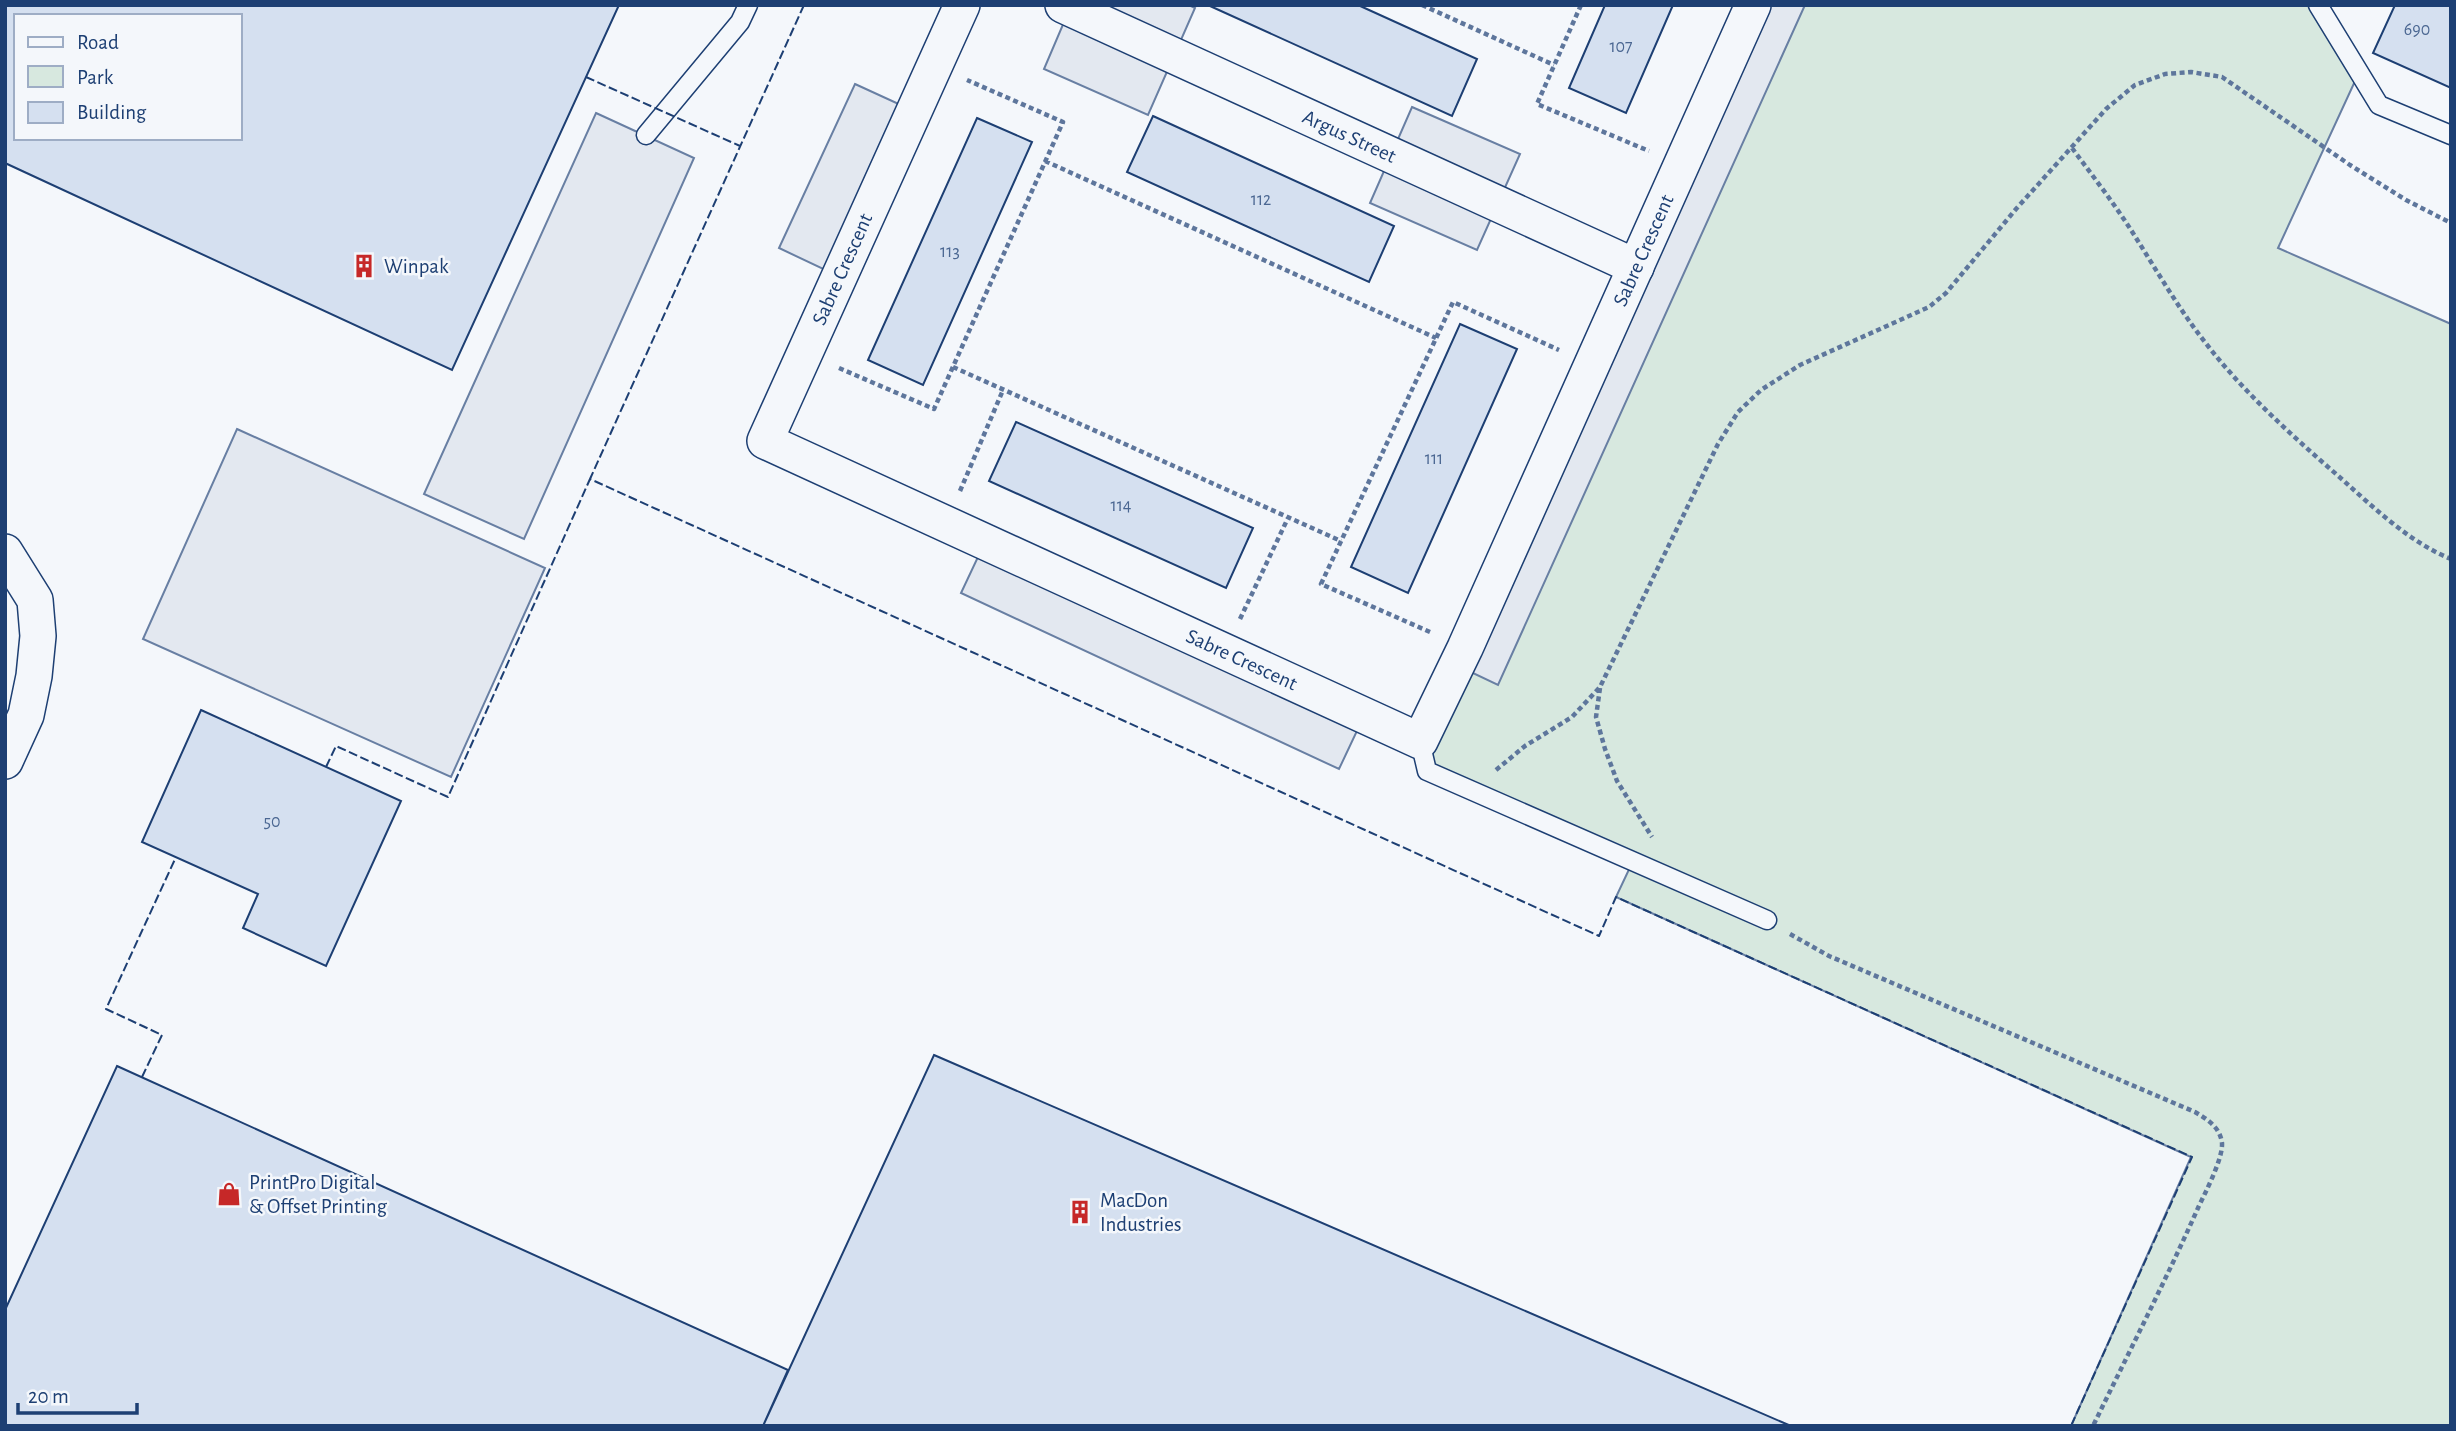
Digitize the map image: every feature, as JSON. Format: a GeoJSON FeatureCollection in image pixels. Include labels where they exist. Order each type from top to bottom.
{"type":"FeatureCollection","features":[{"type":"Feature","properties":{"kind":"street","name":"Sabre Crescent"},"geometry":{"type":"LineString","coordinates":[[962,5],[765,441],[1420,741],[1465,648],[1753,5]]}},
{"type":"Feature","properties":{"kind":"street","name":"Argus Street"},"geometry":{"type":"LineString","coordinates":[[1063,5],[1636,267]]}},
{"type":"Feature","properties":{"kind":"street"},"geometry":{"type":"LineString","coordinates":[[5,552],[35,600],[38,636],[26,715],[5,761]]}},
{"type":"Feature","properties":{"kind":"lane"},"geometry":{"type":"LineString","coordinates":[[646,135],[740,22],[748,5]]}},
{"type":"Feature","properties":{"kind":"lane"},"geometry":{"type":"LineString","coordinates":[[2318,5],[2379,105],[2451,135]]}},
{"type":"Feature","properties":{"kind":"lane"},"geometry":{"type":"LineString","coordinates":[[1420,741],[1427,771],[1767,920]]}},
{"type":"Feature","properties":{"kind":"path"},"geometry":{"type":"LineString","coordinates":[[1422,5],[1554,65]]}},
{"type":"Feature","properties":{"kind":"path"},"geometry":{"type":"LineString","coordinates":[[1581,5],[1537,104],[1682,165]]}},
{"type":"Feature","properties":{"kind":"path"},"geometry":{"type":"LineString","coordinates":[[804,352],[933,409],[953,367],[1063,122],[934,66]]}},
{"type":"Feature","properties":{"kind":"path"},"geometry":{"type":"LineString","coordinates":[[1469,789],[1525,746],[1572,717],[1600,687],[1718,444],[1738,412],[1761,390],[1800,365],[1929,307],[1946,293],[2016,209],[2106,109],[2135,85],[2165,74],[2191,72],[2222,77],[2341,159],[2406,200],[2451,223]]}},
{"type":"Feature","properties":{"kind":"path"},"geometry":{"type":"LineString","coordinates":[[2072,148],[2129,227],[2188,320],[2232,372],[2274,417],[2369,503],[2423,544],[2451,559]]}},
{"type":"Feature","properties":{"kind":"path"},"geometry":{"type":"LineString","coordinates":[[1045,161],[1436,338]]}},
{"type":"Feature","properties":{"kind":"path"},"geometry":{"type":"LineString","coordinates":[[1465,648],[1321,584],[1453,302],[1592,365]]}},
{"type":"Feature","properties":{"kind":"path"},"geometry":{"type":"LineString","coordinates":[[953,367],[1341,541]]}},
{"type":"Feature","properties":{"kind":"path"},"geometry":{"type":"LineString","coordinates":[[945,524],[1003,390]]}},
{"type":"Feature","properties":{"kind":"path"},"geometry":{"type":"LineString","coordinates":[[1224,652],[1288,517]]}},
{"type":"Feature","properties":{"kind":"path"},"geometry":{"type":"LineString","coordinates":[[1600,687],[1596,717],[1617,781],[1682,882]]}},
{"type":"Feature","properties":{"kind":"path"},"geometry":{"type":"LineString","coordinates":[[1767,920],[1829,956],[2195,1112],[2209,1120],[2218,1132],[2222,1144],[2205,1193],[2093,1426]]}},
{"type":"Feature","properties":{"kind":"green space"},"geometry":{"type":"Polygon","coordinates":[[[1753,5],[2326,5],[2362,66],[2278,248],[2451,324],[2451,1426],[2071,1426],[2191,1157],[1616,897],[1633,861],[1427,771],[1420,741],[1753,5]]]}},
{"type":"Feature","properties":{"kind":"shaded area"},"geometry":{"type":"Polygon","coordinates":[[[1112,5],[1189,5],[1195,8],[1148,115],[1044,69],[1070,8],[1103,23],[1112,5]]]}},
{"type":"Feature","properties":{"kind":"shaded area"},"geometry":{"type":"Polygon","coordinates":[[[1753,5],[1805,5],[1498,685],[1456,665],[1753,5]]]}},
{"type":"Feature","properties":{"kind":"shaded area"},"geometry":{"type":"Polygon","coordinates":[[[855,84],[914,111],[838,276],[779,248],[855,84]]]}},
{"type":"Feature","properties":{"kind":"shaded area"},"geometry":{"type":"Polygon","coordinates":[[[1412,107],[1520,154],[1477,250],[1370,203],[1412,107]]]}},
{"type":"Feature","properties":{"kind":"shaded area"},"geometry":{"type":"Polygon","coordinates":[[[596,113],[694,158],[524,539],[424,494],[596,113]]]}},
{"type":"Feature","properties":{"kind":"shaded area"},"geometry":{"type":"Polygon","coordinates":[[[237,429],[545,568],[451,777],[143,639],[237,429]]]}},
{"type":"Feature","properties":{"kind":"shaded area"},"geometry":{"type":"Polygon","coordinates":[[[985,542],[1364,716],[1339,769],[961,593],[985,542]]]}},
{"type":"Feature","properties":{"kind":"building","name":"Winpak"},"geometry":{"type":"Polygon","coordinates":[[[5,5],[619,5],[452,370],[5,163],[5,5]]]}},
{"type":"Feature","properties":{"kind":"building"},"geometry":{"type":"Polygon","coordinates":[[[1358,5],[1477,59],[1452,116],[1210,6],[1358,5]]]}},
{"type":"Feature","properties":{"kind":"building"},"geometry":{"type":"Polygon","coordinates":[[[1605,5],[1673,5],[1626,113],[1569,88],[1605,5]]]}},
{"type":"Feature","properties":{"kind":"building"},"geometry":{"type":"Polygon","coordinates":[[[2395,5],[2451,5],[2451,88],[2373,53],[2395,5]]]}},
{"type":"Feature","properties":{"kind":"building"},"geometry":{"type":"Polygon","coordinates":[[[1153,116],[1394,226],[1369,282],[1127,172],[1153,116]]]}},
{"type":"Feature","properties":{"kind":"building"},"geometry":{"type":"Polygon","coordinates":[[[977,118],[1032,142],[923,385],[868,360],[977,118]]]}},
{"type":"Feature","properties":{"kind":"building"},"geometry":{"type":"Polygon","coordinates":[[[1460,324],[1517,349],[1408,593],[1351,567],[1460,324]]]}},
{"type":"Feature","properties":{"kind":"building"},"geometry":{"type":"Polygon","coordinates":[[[1016,422],[1253,528],[1226,588],[989,481],[1016,422]]]}},
{"type":"Feature","properties":{"kind":"building"},"geometry":{"type":"Polygon","coordinates":[[[201,710],[401,801],[326,966],[243,928],[258,894],[142,842],[201,710]]]}},
{"type":"Feature","properties":{"kind":"building","name":"MacDon Industries"},"geometry":{"type":"Polygon","coordinates":[[[934,1055],[1791,1426],[763,1426],[934,1055]]]}},
{"type":"Feature","properties":{"kind":"building","name":"PrintPro Digital & Offset Printing"},"geometry":{"type":"Polygon","coordinates":[[[117,1066],[788,1370],[763,1426],[5,1426],[5,1310],[117,1066]]]}},
{"type":"Feature","properties":{"kind":"fence"},"geometry":{"type":"LineString","coordinates":[[804,5],[590,479],[1599,936],[1616,897],[2192,1157],[2071,1426]]}},
{"type":"Feature","properties":{"kind":"fence"},"geometry":{"type":"LineString","coordinates":[[586,77],[740,146]]}},
{"type":"Feature","properties":{"kind":"fence"},"geometry":{"type":"LineString","coordinates":[[326,767],[336,746],[448,797],[590,479]]}},
{"type":"Feature","properties":{"kind":"fence"},"geometry":{"type":"LineString","coordinates":[[142,1077],[162,1035],[106,1009],[176,857]]}},
{"type":"Feature","properties":{"kind":"place","name":"Winpak"},"geometry":{"type":"Point","coordinates":[364,266]}},
{"type":"Feature","properties":{"kind":"place","name":"PrintPro Digital & Offset Printing"},"geometry":{"type":"Point","coordinates":[229,1194]}},
{"type":"Feature","properties":{"kind":"place","name":"MacDon Industries"},"geometry":{"type":"Point","coordinates":[1080,1212]}}]}
